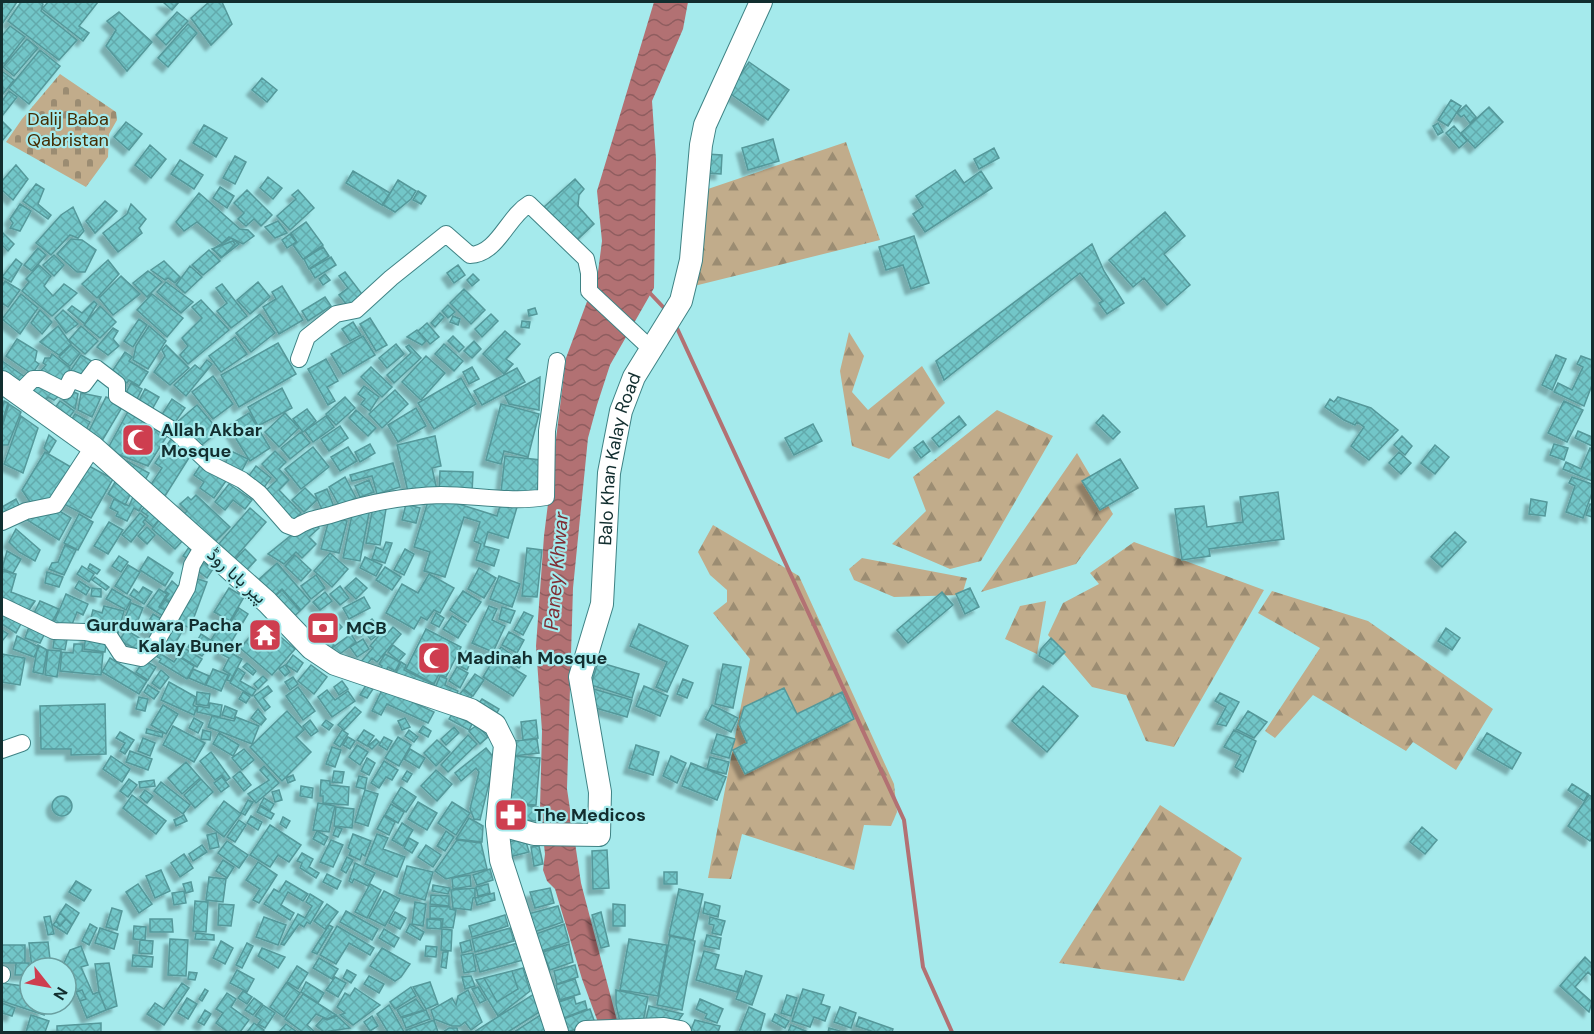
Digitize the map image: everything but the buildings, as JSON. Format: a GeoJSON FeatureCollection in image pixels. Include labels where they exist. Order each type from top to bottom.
{"type":"FeatureCollection","features":[{"type":"Feature","properties":{"kind":"street","name":"Balo Khan Kalay Road"},"geometry":{"type":"LineString","coordinates":[[497,824],[534,834],[599,835],[600,792],[580,677],[602,604],[609,472],[621,411],[634,377],[681,301],[691,260],[701,145],[705,125],[761,2]]}},
{"type":"Feature","properties":{"kind":"street"},"geometry":{"type":"LineString","coordinates":[[299,359],[307,337],[336,314],[356,310],[391,278],[447,234],[470,255],[477,255],[493,244],[519,212],[529,204],[586,259],[589,291],[650,348]]}},
{"type":"Feature","properties":{"kind":"street"},"geometry":{"type":"LineString","coordinates":[[10,388],[33,379],[41,379],[65,391],[71,379],[84,384],[96,368],[117,384],[117,396],[176,432],[210,464],[242,480],[259,493],[287,525],[295,528],[309,518],[331,515],[376,501],[441,495],[530,500],[546,497],[547,431],[557,361]]}},
{"type":"Feature","properties":{"kind":"street","name":"پیر بابا روڈ"},"geometry":{"type":"LineString","coordinates":[[10,388],[93,447],[267,602],[311,648],[335,664],[471,710],[495,725],[505,745],[497,824]]}},
{"type":"Feature","properties":{"kind":"street"},"geometry":{"type":"LineString","coordinates":[[2,522],[26,511],[55,505],[93,447]]}},
{"type":"Feature","properties":{"kind":"street"},"geometry":{"type":"LineString","coordinates":[[2,606],[54,631],[76,631],[110,637],[121,654],[141,658],[153,648],[188,588],[192,565],[203,546]]}},
{"type":"Feature","properties":{"kind":"street"},"geometry":{"type":"LineString","coordinates":[[2,750],[22,743]]}},
{"type":"Feature","properties":{"kind":"street"},"geometry":{"type":"LineString","coordinates":[[497,824],[501,860],[557,1032]]}},
{"type":"Feature","properties":{"kind":"street"},"geometry":{"type":"LineString","coordinates":[[587,1032],[664,1029],[680,1032]]}},
{"type":"Feature","properties":{"kind":"green space","name":"Dalij Baba Qabristan"},"geometry":{"type":"Polygon","coordinates":[[[60,74],[116,112],[117,120],[109,134],[108,157],[86,187],[6,142],[60,74]]]}},
{"type":"Feature","properties":{"kind":"green space"},"geometry":{"type":"Polygon","coordinates":[[[846,142],[880,240],[694,286],[699,192],[846,142]]]}},
{"type":"Feature","properties":{"kind":"green space"},"geometry":{"type":"Polygon","coordinates":[[[849,332],[864,356],[852,392],[868,410],[922,366],[945,403],[889,459],[852,446],[840,371],[849,332]]]}},
{"type":"Feature","properties":{"kind":"green space"},"geometry":{"type":"Polygon","coordinates":[[[997,410],[1053,436],[981,561],[950,569],[892,544],[926,511],[913,477],[997,410]]]}},
{"type":"Feature","properties":{"kind":"green space"},"geometry":{"type":"Polygon","coordinates":[[[1077,453],[1113,514],[1076,564],[981,592],[1077,453]]]}},
{"type":"Feature","properties":{"kind":"green space"},"geometry":{"type":"Polygon","coordinates":[[[713,525],[799,576],[894,784],[897,812],[891,826],[864,825],[854,870],[742,834],[731,879],[708,878],[750,659],[713,613],[727,602],[727,590],[710,575],[698,552],[713,525]]]}},
{"type":"Feature","properties":{"kind":"green space"},"geometry":{"type":"Polygon","coordinates":[[[1134,542],[1264,590],[1174,747],[1146,741],[1126,695],[1092,687],[1048,635],[1063,603],[1099,584],[1090,573],[1134,542]]]}},
{"type":"Feature","properties":{"kind":"green space"},"geometry":{"type":"Polygon","coordinates":[[[862,558],[967,578],[962,595],[894,597],[854,580],[849,569],[862,558]]]}},
{"type":"Feature","properties":{"kind":"green space"},"geometry":{"type":"Polygon","coordinates":[[[1272,591],[1368,621],[1493,709],[1456,770],[1413,742],[1406,751],[1313,695],[1275,738],[1265,731],[1320,648],[1258,613],[1272,591]]]}},
{"type":"Feature","properties":{"kind":"green space"},"geometry":{"type":"Polygon","coordinates":[[[1046,601],[1037,654],[1005,639],[1020,606],[1046,601]]]}},
{"type":"Feature","properties":{"kind":"green space"},"geometry":{"type":"Polygon","coordinates":[[[1160,805],[1242,858],[1184,981],[1059,963],[1160,805]]]}},
{"type":"Feature","properties":{"kind":"water","name":"Paney Khwar"},"geometry":{"type":"Polygon","coordinates":[[[654,2],[688,2],[683,29],[652,101],[656,159],[654,288],[610,365],[588,438],[573,588],[567,789],[581,883],[620,1032],[599,1025],[582,979],[555,889],[547,881],[543,870],[545,854],[540,809],[542,731],[536,646],[544,536],[566,358],[598,272],[602,241],[597,191],[654,2]]]}},
{"type":"Feature","properties":{"kind":"waterway"},"geometry":{"type":"LineString","coordinates":[[648,291],[665,309]]}},
{"type":"Feature","properties":{"kind":"waterway"},"geometry":{"type":"LineString","coordinates":[[676,326],[904,820],[923,967],[952,1032]]}},
{"type":"Feature","properties":{"kind":"place","name":"Allah Akbar Mosque"},"geometry":{"type":"Point","coordinates":[138,440]}},
{"type":"Feature","properties":{"kind":"place","name":"MCB"},"geometry":{"type":"Point","coordinates":[323,628]}},
{"type":"Feature","properties":{"kind":"place","name":"Gurduwara Pacha Kalay Buner"},"geometry":{"type":"Point","coordinates":[265,635]}},
{"type":"Feature","properties":{"kind":"place","name":"Madinah Mosque"},"geometry":{"type":"Point","coordinates":[434,658]}},
{"type":"Feature","properties":{"kind":"place","name":"The Medicos"},"geometry":{"type":"Point","coordinates":[511,815]}}]}
